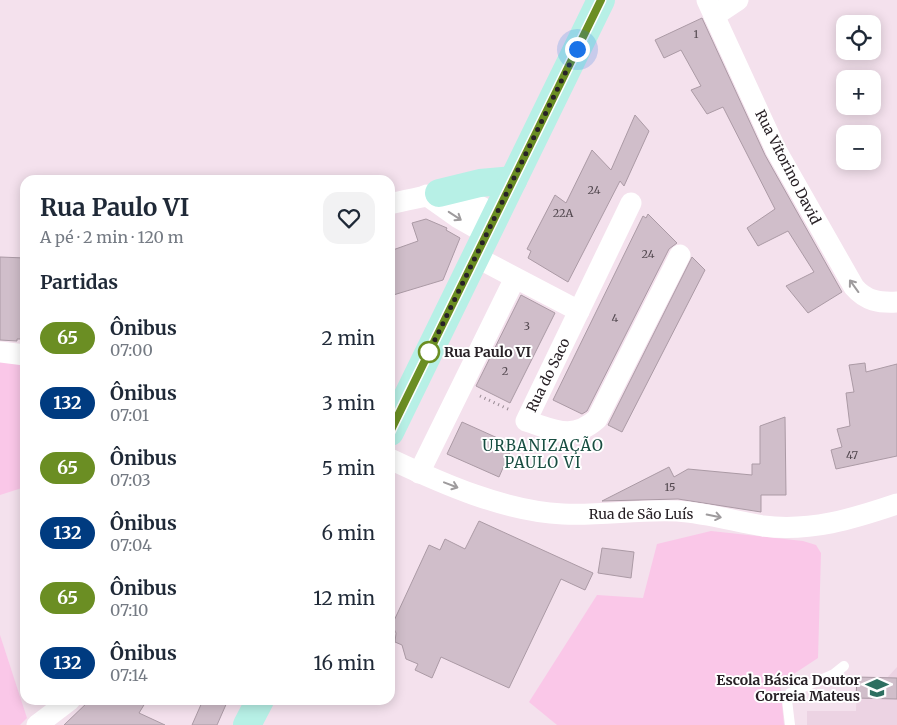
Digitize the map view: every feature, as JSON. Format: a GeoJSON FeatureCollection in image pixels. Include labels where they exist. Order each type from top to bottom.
{"type":"FeatureCollection","features":[{"type":"Feature","properties":{"kind":"main road"},"geometry":{"type":"LineString","coordinates":[[395,422],[601,0]]}},
{"type":"Feature","properties":{"kind":"main road"},"geometry":{"type":"LineString","coordinates":[[432,194],[480,183],[513,180]]}},
{"type":"Feature","properties":{"kind":"main road"},"geometry":{"type":"LineString","coordinates":[[247,725],[257,705]]}},
{"type":"Feature","properties":{"kind":"street"},"geometry":{"type":"LineString","coordinates":[[711,8],[738,0]]}},
{"type":"Feature","properties":{"kind":"street","name":"Rua Vitorino David"},"geometry":{"type":"LineString","coordinates":[[711,8],[776,150],[854,287],[861,296],[872,300],[897,302]]}},
{"type":"Feature","properties":{"kind":"street"},"geometry":{"type":"LineString","coordinates":[[395,203],[432,194],[449,194],[469,201],[486,236],[516,278],[579,311]]}},
{"type":"Feature","properties":{"kind":"street","name":"Rua do Saco"},"geometry":{"type":"LineString","coordinates":[[631,202],[526,421],[570,432],[586,429],[597,419],[680,255]]}},
{"type":"Feature","properties":{"kind":"street"},"geometry":{"type":"LineString","coordinates":[[419,473],[516,278]]}},
{"type":"Feature","properties":{"kind":"street"},"geometry":{"type":"LineString","coordinates":[[0,352],[20,354]]}},
{"type":"Feature","properties":{"kind":"street","name":"Rua de São Luís"},"geometry":{"type":"LineString","coordinates":[[395,461],[419,473],[474,493],[541,512],[564,514],[676,511],[764,526],[794,528],[836,523],[897,504]]}},
{"type":"Feature","properties":{"kind":"street"},"geometry":{"type":"LineString","coordinates":[[37,725],[63,705]]}},
{"type":"Feature","properties":{"kind":"lane"},"geometry":{"type":"LineString","coordinates":[[790,725],[787,700],[790,692],[834,674],[844,666]]}},
{"type":"Feature","properties":{"kind":"path"},"geometry":{"type":"LineString","coordinates":[[488,400],[505,408]]}},
{"type":"Feature","properties":{"kind":"shaded area"},"geometry":{"type":"Polygon","coordinates":[[[0,361],[20,363],[20,489],[0,495],[0,361]]]}},
{"type":"Feature","properties":{"kind":"shaded area"},"geometry":{"type":"Polygon","coordinates":[[[711,531],[803,541],[816,545],[821,553],[818,658],[780,683],[784,725],[557,725],[529,702],[597,595],[643,598],[657,544],[711,531]]]}},
{"type":"Feature","properties":{"kind":"shaded area"},"geometry":{"type":"Polygon","coordinates":[[[0,635],[20,696],[20,705],[23,705],[27,718],[20,725],[0,725],[0,635]]]}},
{"type":"Feature","properties":{"kind":"shaded area","name":"Escola Básica Doutor Correia Mateus"},"geometry":{"type":"Polygon","coordinates":[[[897,667],[897,725],[807,725],[807,711],[856,711],[857,677],[887,678],[897,667]]]}},
{"type":"Feature","properties":{"kind":"building"},"geometry":{"type":"Polygon","coordinates":[[[702,18],[765,155],[842,292],[808,313],[786,286],[814,272],[788,231],[758,246],[747,228],[775,209],[723,107],[707,114],[691,90],[701,86],[681,50],[664,58],[655,40],[702,18]]]}},
{"type":"Feature","properties":{"kind":"building"},"geometry":{"type":"Polygon","coordinates":[[[635,115],[649,131],[624,186],[620,181],[568,282],[528,258],[531,251],[527,249],[555,195],[566,203],[592,150],[611,170],[635,115]]]}},
{"type":"Feature","properties":{"kind":"building"},"geometry":{"type":"Polygon","coordinates":[[[648,214],[677,243],[669,249],[587,411],[582,414],[553,400],[643,216],[646,218],[648,214]]]}},
{"type":"Feature","properties":{"kind":"building"},"geometry":{"type":"Polygon","coordinates":[[[426,219],[447,228],[446,230],[460,238],[443,280],[395,294],[395,249],[418,241],[412,223],[426,219]]]}},
{"type":"Feature","properties":{"kind":"building"},"geometry":{"type":"Polygon","coordinates":[[[0,257],[20,258],[20,339],[17,339],[17,341],[0,340],[0,257]]]}},
{"type":"Feature","properties":{"kind":"building"},"geometry":{"type":"Polygon","coordinates":[[[692,257],[705,270],[622,432],[608,425],[692,257]]]}},
{"type":"Feature","properties":{"kind":"building"},"geometry":{"type":"Polygon","coordinates":[[[521,295],[555,313],[510,403],[476,386],[521,295]]]}},
{"type":"Feature","properties":{"kind":"building"},"geometry":{"type":"Polygon","coordinates":[[[865,363],[866,372],[897,364],[897,456],[836,469],[831,450],[842,447],[837,429],[850,426],[846,393],[854,392],[849,365],[865,363]]]}},
{"type":"Feature","properties":{"kind":"building"},"geometry":{"type":"Polygon","coordinates":[[[785,417],[786,495],[761,495],[761,512],[678,499],[602,501],[669,467],[674,477],[688,469],[752,475],[752,464],[760,464],[760,426],[785,417]]]}},
{"type":"Feature","properties":{"kind":"building"},"geometry":{"type":"Polygon","coordinates":[[[462,422],[513,445],[499,477],[447,454],[462,422]]]}},
{"type":"Feature","properties":{"kind":"building"},"geometry":{"type":"Polygon","coordinates":[[[479,521],[593,573],[585,590],[561,579],[509,688],[441,657],[432,678],[415,670],[418,664],[406,659],[402,645],[395,642],[395,619],[429,545],[440,550],[445,539],[465,549],[479,521]]]}},
{"type":"Feature","properties":{"kind":"building"},"geometry":{"type":"Polygon","coordinates":[[[602,548],[634,552],[631,578],[598,573],[602,548]]]}},
{"type":"Feature","properties":{"kind":"building"},"geometry":{"type":"Polygon","coordinates":[[[857,677],[897,678],[897,699],[856,698],[857,677]]]}},
{"type":"Feature","properties":{"kind":"building"},"geometry":{"type":"Polygon","coordinates":[[[85,705],[144,705],[139,713],[165,725],[64,725],[85,705]]]}},
{"type":"Feature","properties":{"kind":"building"},"geometry":{"type":"Polygon","coordinates":[[[201,705],[226,705],[217,725],[192,725],[201,705]]]}},
{"type":"Feature","properties":{"kind":"bus line","name":"65"},"geometry":{"type":"LineString","coordinates":[[395,422],[601,0]]}},
{"type":"Feature","properties":{"kind":"place","name":"Rua Paulo VI"},"geometry":{"type":"Point","coordinates":[429,352]}},
{"type":"Feature","properties":{"kind":"place","name":"Escola Básica Doutor Correia Mateus"},"geometry":{"type":"Point","coordinates":[877,688]}},
{"type":"Feature","properties":{"kind":"district","name":"URBANIZAÇÃO PAULO VI"},"geometry":{"type":"Point","coordinates":[543,454]}},
{"type":"Feature","properties":{"kind":"route"},"geometry":{"type":"LineString","coordinates":[[429,352],[428,354],[577,49]]}}]}
